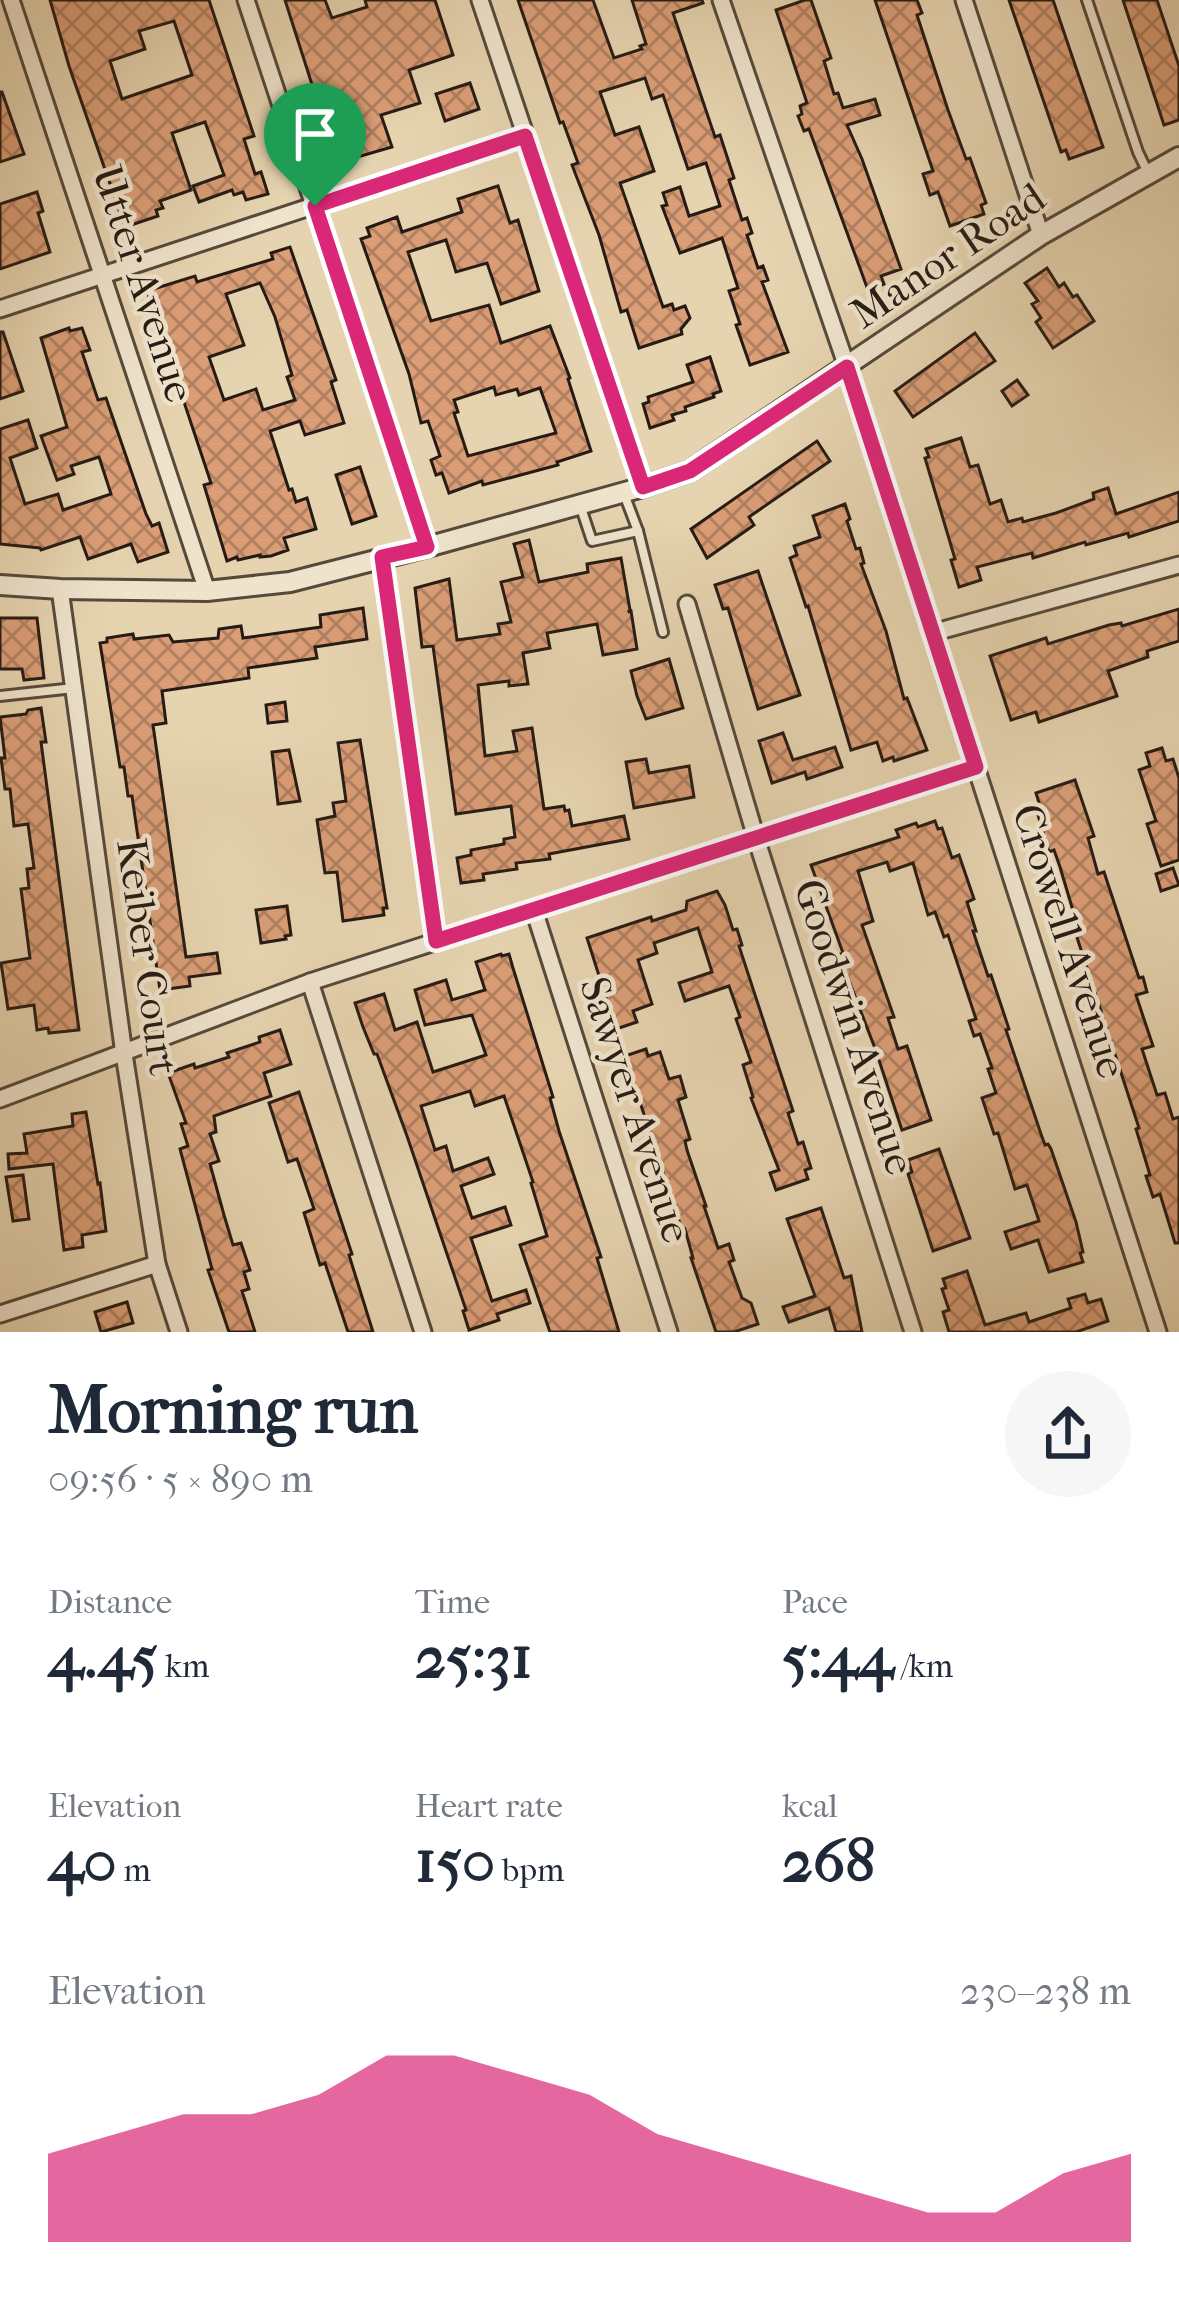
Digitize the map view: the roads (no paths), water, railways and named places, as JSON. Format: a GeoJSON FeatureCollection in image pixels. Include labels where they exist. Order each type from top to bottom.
{"type":"FeatureCollection","features":[{"type":"Feature","properties":{"kind":"street","name":"Utter Avenue"},"geometry":{"type":"LineString","coordinates":[[11,0],[208,591]]}},
{"type":"Feature","properties":{"kind":"street"},"geometry":{"type":"LineString","coordinates":[[246,0],[427,547]]}},
{"type":"Feature","properties":{"kind":"street"},"geometry":{"type":"LineString","coordinates":[[480,0],[633,490]]}},
{"type":"Feature","properties":{"kind":"street","name":"Crowell Avenue"},"geometry":{"type":"LineString","coordinates":[[721,0],[847,367],[1158,1332]]}},
{"type":"Feature","properties":{"kind":"street"},"geometry":{"type":"LineString","coordinates":[[964,0],[1041,235]]}},
{"type":"Feature","properties":{"kind":"street"},"geometry":{"type":"LineString","coordinates":[[0,309],[525,136]]}},
{"type":"Feature","properties":{"kind":"street","name":"Manor Road"},"geometry":{"type":"LineString","coordinates":[[0,585],[208,591],[290,582],[690,471],[1041,235],[1179,157]]}},
{"type":"Feature","properties":{"kind":"street"},"geometry":{"type":"LineString","coordinates":[[382,557],[436,941]]}},
{"type":"Feature","properties":{"kind":"street"},"geometry":{"type":"LineString","coordinates":[[932,633],[1179,565]]}},
{"type":"Feature","properties":{"kind":"street","name":"Keiber Court"},"geometry":{"type":"LineString","coordinates":[[60,590],[157,1264],[178,1332]]}},
{"type":"Feature","properties":{"kind":"street","name":"Goodwin Avenue"},"geometry":{"type":"LineString","coordinates":[[687,604],[913,1332]]}},
{"type":"Feature","properties":{"kind":"street"},"geometry":{"type":"LineString","coordinates":[[0,1100],[310,982],[976,767]]}},
{"type":"Feature","properties":{"kind":"street","name":"Sawyer Avenue"},"geometry":{"type":"LineString","coordinates":[[534,910],[669,1332]]}},
{"type":"Feature","properties":{"kind":"street"},"geometry":{"type":"LineString","coordinates":[[310,982],[423,1332]]}},
{"type":"Feature","properties":{"kind":"street"},"geometry":{"type":"LineString","coordinates":[[0,1314],[157,1264]]}},
{"type":"Feature","properties":{"kind":"lane"},"geometry":{"type":"LineString","coordinates":[[1088,0],[1148,173]]}},
{"type":"Feature","properties":{"kind":"lane"},"geometry":{"type":"LineString","coordinates":[[633,490],[638,531],[664,632]]}},
{"type":"Feature","properties":{"kind":"lane"},"geometry":{"type":"LineString","coordinates":[[580,504],[592,541],[638,531]]}},
{"type":"Feature","properties":{"kind":"lane"},"geometry":{"type":"LineString","coordinates":[[0,697],[74,688]]}}]}
